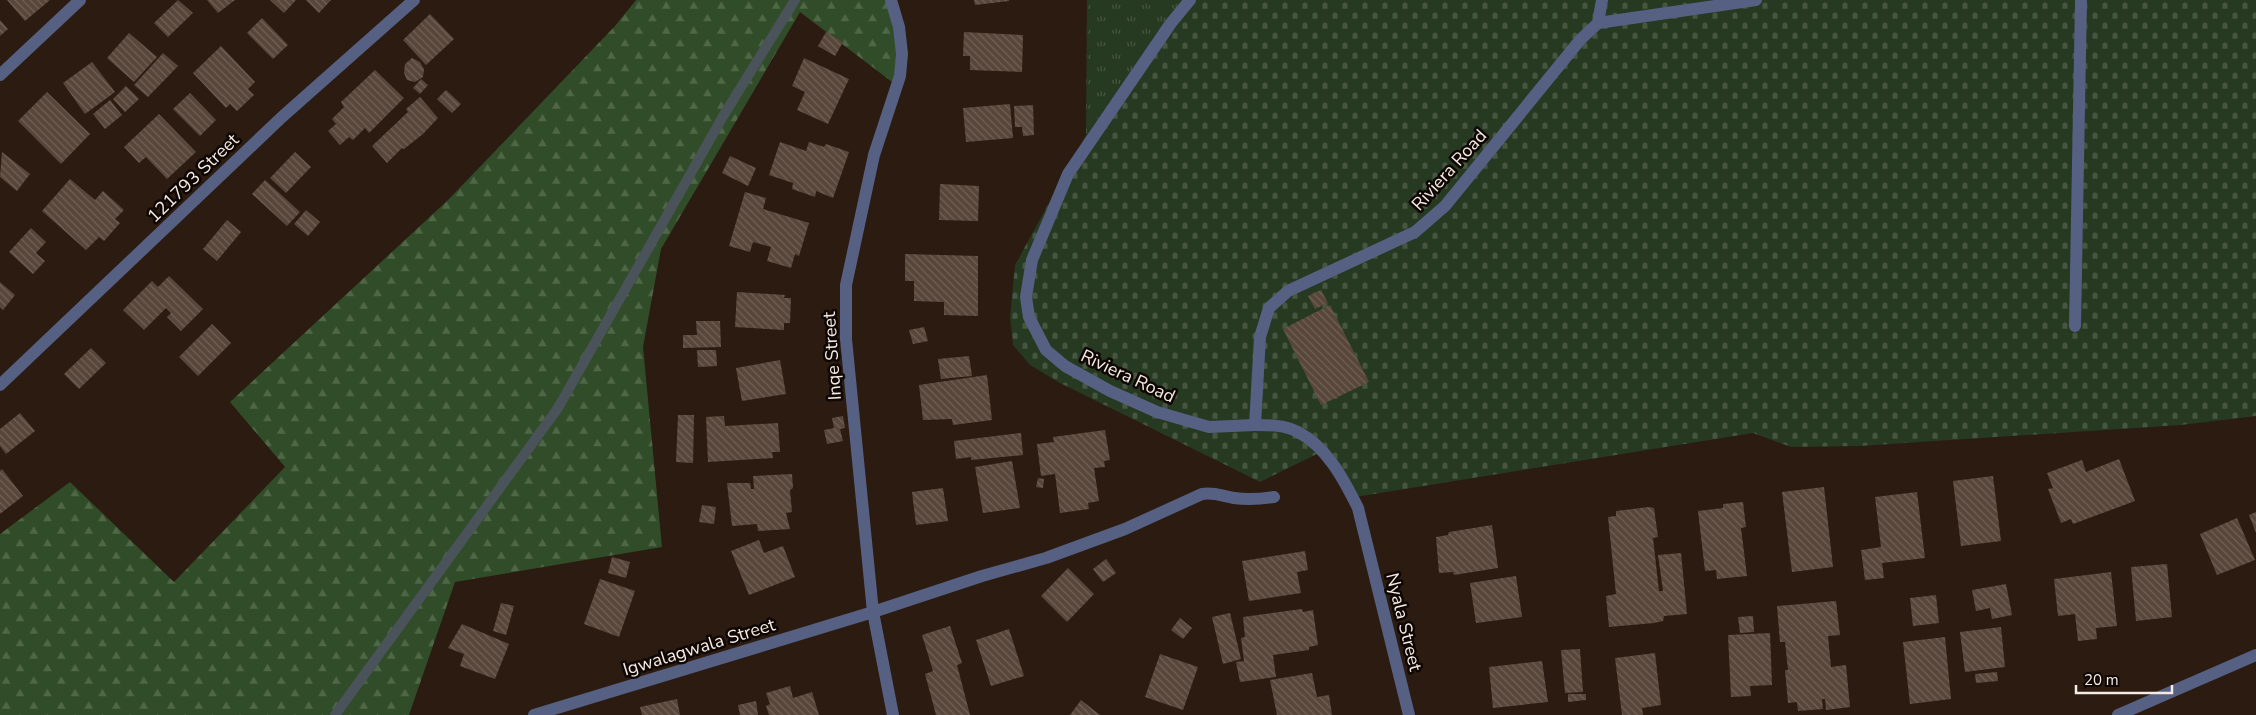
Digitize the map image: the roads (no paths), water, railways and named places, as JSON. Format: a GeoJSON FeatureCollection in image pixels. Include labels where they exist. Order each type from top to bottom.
{"type":"FeatureCollection","features":[{"type":"Feature","properties":{"kind":"street"},"geometry":{"type":"LineString","coordinates":[[0,75],[80,0]]}},
{"type":"Feature","properties":{"kind":"street","name":"121793 Street"},"geometry":{"type":"LineString","coordinates":[[0,386],[282,118],[414,0]]}},
{"type":"Feature","properties":{"kind":"street","name":"Inqe Street"},"geometry":{"type":"LineString","coordinates":[[891,0],[899,27],[902,54],[900,76],[874,155],[846,285],[846,340],[873,612],[893,715]]}},
{"type":"Feature","properties":{"kind":"street","name":"Riviera Road"},"geometry":{"type":"LineString","coordinates":[[1190,0],[1171,23],[1068,174],[1032,260],[1026,297],[1028,317],[1046,350],[1065,366],[1110,391],[1157,412],[1208,427],[1256,424],[1260,337],[1268,308],[1288,291],[1415,232],[1445,206],[1580,40],[1598,23]]}},
{"type":"Feature","properties":{"kind":"street"},"geometry":{"type":"LineString","coordinates":[[1602,0],[1598,23],[1756,0]]}},
{"type":"Feature","properties":{"kind":"street"},"geometry":{"type":"LineString","coordinates":[[2074,326],[2081,0]]}},
{"type":"Feature","properties":{"kind":"street","name":"Nyala Street"},"geometry":{"type":"LineString","coordinates":[[1256,424],[1277,425],[1298,432],[1322,452],[1344,478],[1358,508],[1409,715]]}},
{"type":"Feature","properties":{"kind":"street","name":"Igwalagwala Street"},"geometry":{"type":"LineString","coordinates":[[534,715],[873,612],[982,576],[1046,558],[1125,529],[1202,494],[1214,492],[1234,498],[1257,499],[1274,497]]}},
{"type":"Feature","properties":{"kind":"street"},"geometry":{"type":"LineString","coordinates":[[2118,715],[2256,654]]}},
{"type":"Feature","properties":{"kind":"waterway"},"geometry":{"type":"LineString","coordinates":[[335,715],[558,408],[722,118],[795,0]]}}]}
